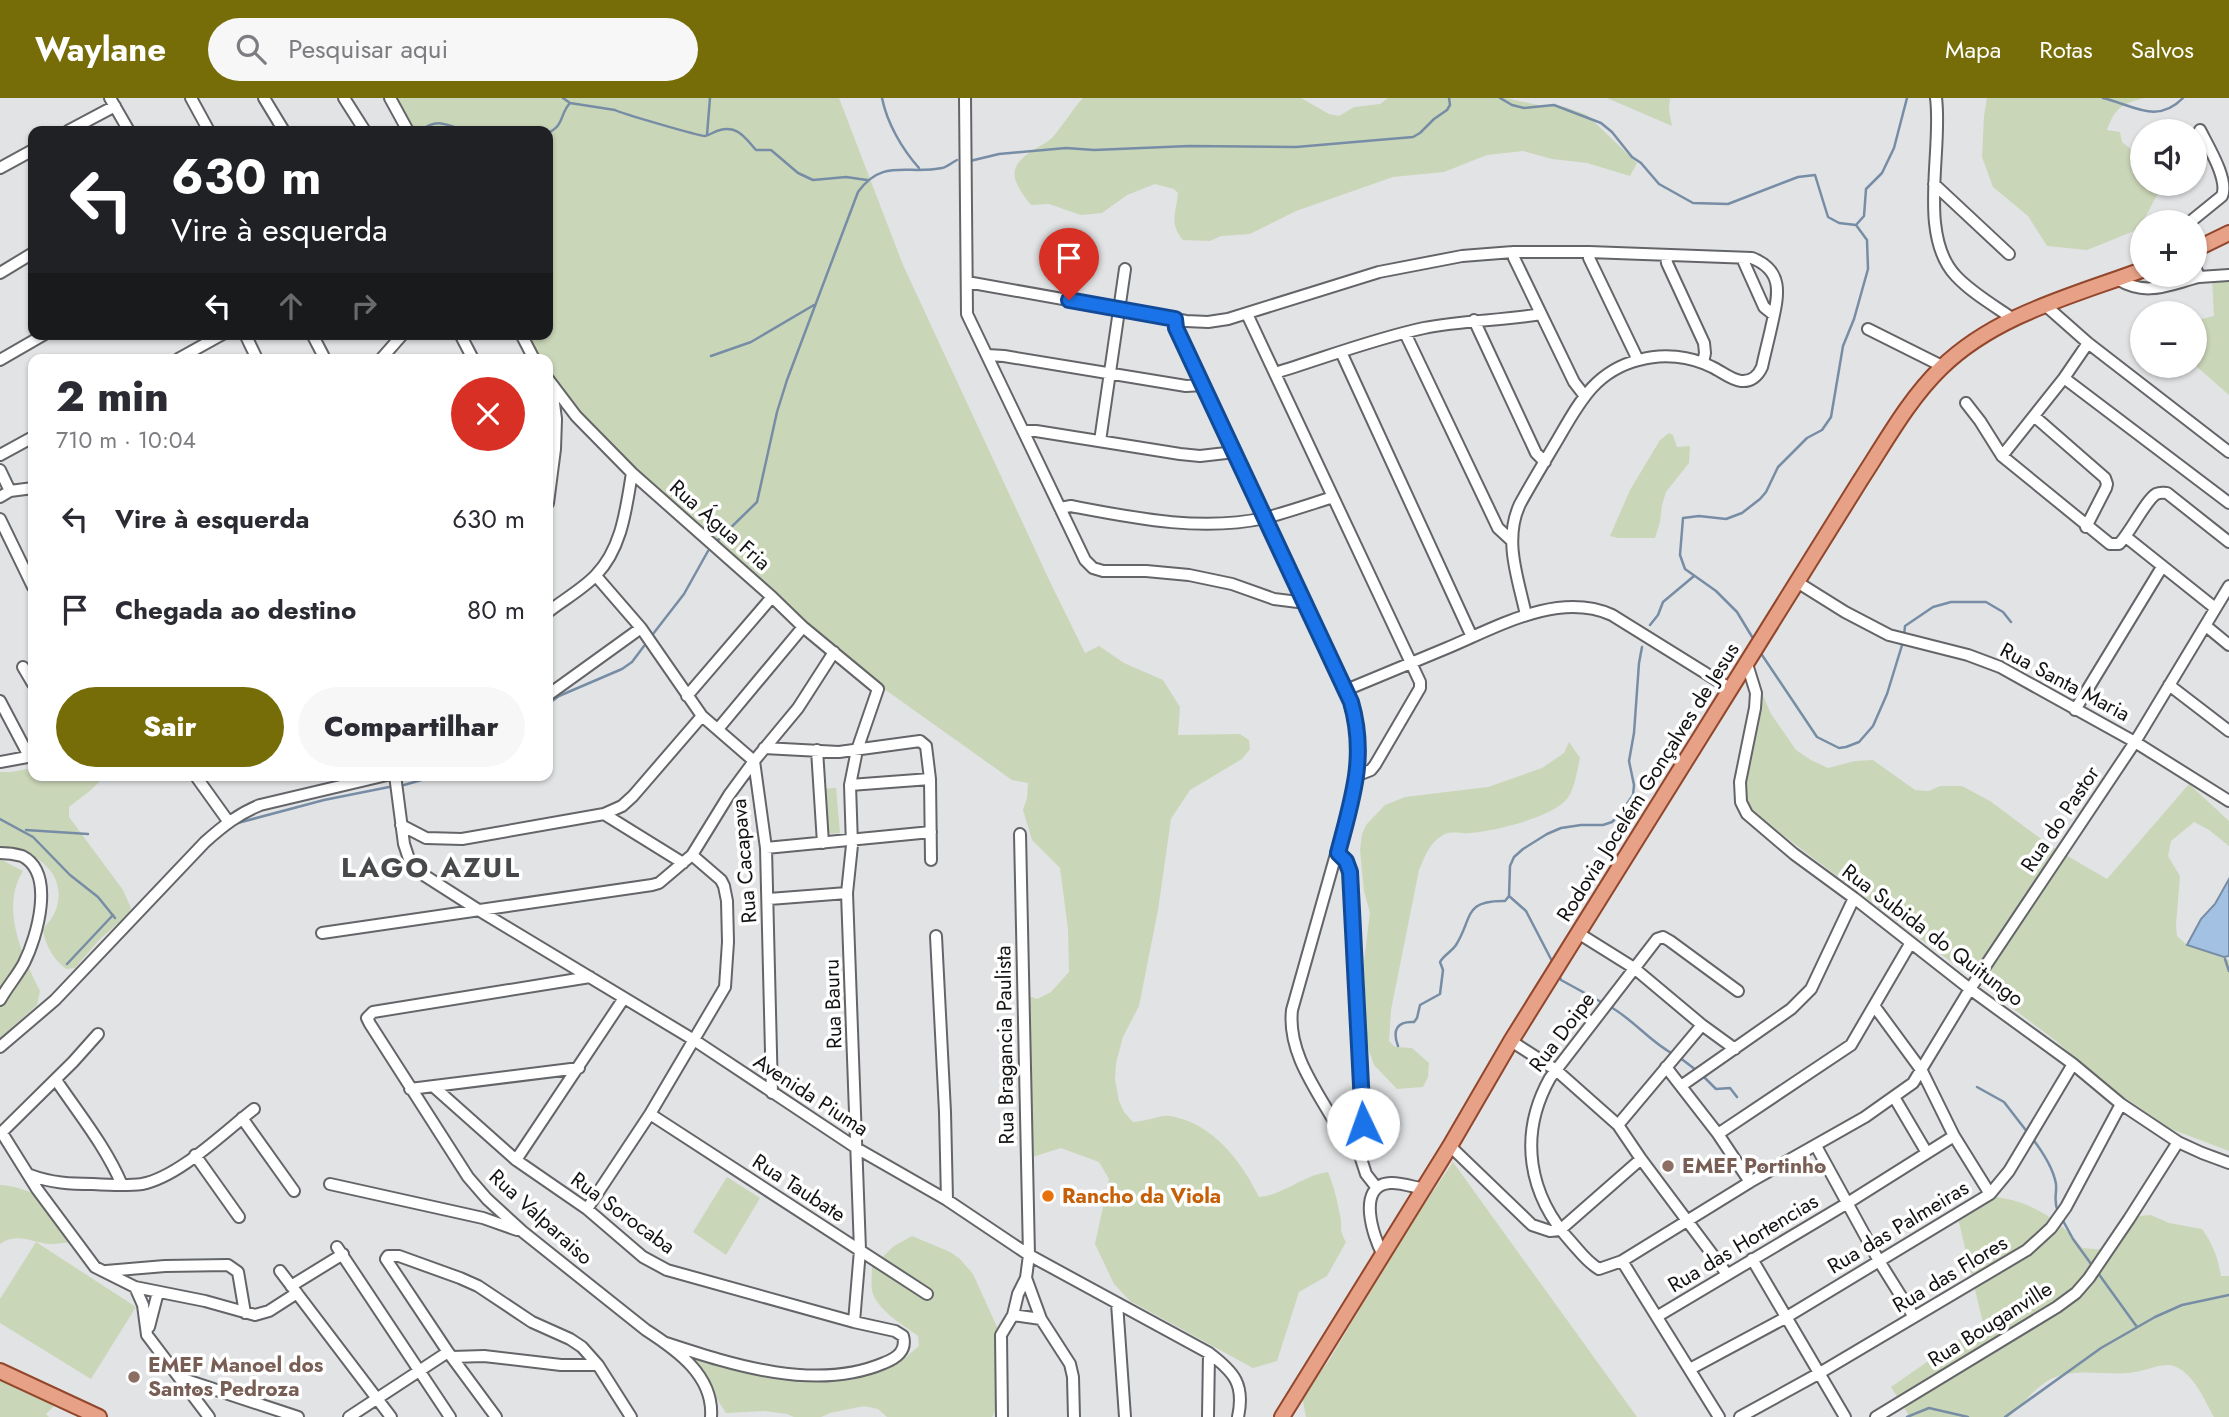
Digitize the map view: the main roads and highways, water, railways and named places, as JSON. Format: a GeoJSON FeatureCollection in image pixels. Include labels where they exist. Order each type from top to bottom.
{"type":"FeatureCollection","features":[{"type":"Feature","properties":{"kind":"main road"},"geometry":{"type":"LineString","coordinates":[[2207,244],[2229,233]]}},
{"type":"Feature","properties":{"kind":"main road","name":"Rodovia Jocelém Gonçalves de Jesus"},"geometry":{"type":"LineString","coordinates":[[1283,1416],[1450,1146],[1511,1041],[1902,417],[1942,366],[2012,318],[2130,274]]}},
{"type":"Feature","properties":{"kind":"main road"},"geometry":{"type":"LineString","coordinates":[[0,1371],[99,1417]]}},
{"type":"Feature","properties":{"kind":"water"},"geometry":{"type":"Polygon","coordinates":[[[2229,879],[2229,956],[2224,957],[2187,945],[2201,919],[2215,904],[2229,879]]]}},
{"type":"Feature","properties":{"kind":"waterway"},"geometry":{"type":"LineString","coordinates":[[563,98],[570,103],[615,110],[705,136],[732,129],[741,134],[756,150],[771,150],[798,173],[813,180],[846,177],[867,180]]}},
{"type":"Feature","properties":{"kind":"waterway"},"geometry":{"type":"LineString","coordinates":[[707,135],[710,98]]}},
{"type":"Feature","properties":{"kind":"waterway"},"geometry":{"type":"LineString","coordinates":[[882,98],[896,135],[919,168]]}},
{"type":"Feature","properties":{"kind":"waterway"},"geometry":{"type":"LineString","coordinates":[[970,161],[999,154],[1066,148],[1094,150],[1189,146],[1296,147],[1413,137],[1447,110],[1450,105],[1449,98]]}},
{"type":"Feature","properties":{"kind":"waterway"},"geometry":{"type":"LineString","coordinates":[[1500,98],[1524,108],[1554,105],[1601,123],[1659,184],[1693,203],[1728,204],[1798,177],[1815,175],[1828,217],[1839,223],[1856,225],[1867,240],[1868,269],[1854,319],[1843,346],[1831,417],[1822,430],[1807,438],[1778,467],[1766,492],[1742,513],[1726,519],[1699,516],[1683,518],[1680,555],[1685,569],[1716,591],[1737,612],[1754,640]]}},
{"type":"Feature","properties":{"kind":"waterway"},"geometry":{"type":"LineString","coordinates":[[1856,225],[1864,216],[1866,189],[1882,173],[1894,148],[1907,98]]}},
{"type":"Feature","properties":{"kind":"waterway"},"geometry":{"type":"LineString","coordinates":[[2103,98],[2154,112],[2173,106],[2183,98]]}},
{"type":"Feature","properties":{"kind":"waterway"},"geometry":{"type":"LineString","coordinates":[[553,130],[560,123],[570,103]]}},
{"type":"Feature","properties":{"kind":"waterway"},"geometry":{"type":"LineString","coordinates":[[428,126],[437,123],[451,126]]}},
{"type":"Feature","properties":{"kind":"waterway"},"geometry":{"type":"LineString","coordinates":[[717,541],[757,502],[787,380],[858,192],[867,181],[886,171],[942,168],[957,160]]}},
{"type":"Feature","properties":{"kind":"waterway"},"geometry":{"type":"LineString","coordinates":[[711,356],[751,342],[814,305]]}},
{"type":"Feature","properties":{"kind":"waterway"},"geometry":{"type":"LineString","coordinates":[[653,634],[684,594],[708,551]]}},
{"type":"Feature","properties":{"kind":"waterway"},"geometry":{"type":"LineString","coordinates":[[1650,625],[1663,602],[1694,576]]}},
{"type":"Feature","properties":{"kind":"waterway"},"geometry":{"type":"LineString","coordinates":[[1904,636],[1905,626],[1933,607],[1951,602],[1986,602],[2003,612],[2011,622]]}},
{"type":"Feature","properties":{"kind":"waterway"},"geometry":{"type":"LineString","coordinates":[[1760,652],[1817,737],[1839,748],[1859,742],[1873,726],[1887,694],[1903,642]]}},
{"type":"Feature","properties":{"kind":"waterway"},"geometry":{"type":"LineString","coordinates":[[553,700],[622,669],[632,662],[644,646]]}},
{"type":"Feature","properties":{"kind":"waterway"},"geometry":{"type":"LineString","coordinates":[[1509,896],[1510,866],[1514,857],[1523,849],[1561,828],[1612,822],[1633,795],[1634,785],[1629,761],[1642,647]]}},
{"type":"Feature","properties":{"kind":"waterway"},"geometry":{"type":"LineString","coordinates":[[404,785],[418,781]]}},
{"type":"Feature","properties":{"kind":"waterway"},"geometry":{"type":"LineString","coordinates":[[234,824],[324,800],[389,787]]}},
{"type":"Feature","properties":{"kind":"waterway"},"geometry":{"type":"LineString","coordinates":[[0,819],[33,837],[70,875],[98,897],[115,918]]}},
{"type":"Feature","properties":{"kind":"waterway"},"geometry":{"type":"LineString","coordinates":[[26,830],[88,834]]}},
{"type":"Feature","properties":{"kind":"waterway"},"geometry":{"type":"LineString","coordinates":[[1509,896],[1526,911],[1553,963]]}},
{"type":"Feature","properties":{"kind":"waterway"},"geometry":{"type":"LineString","coordinates":[[1398,1046],[1397,1028],[1403,1023],[1414,1022],[1420,1005],[1440,994],[1443,970],[1440,962],[1456,945],[1471,912],[1482,904],[1505,901],[1509,896]]}},
{"type":"Feature","properties":{"kind":"waterway"},"geometry":{"type":"LineString","coordinates":[[67,964],[113,915]]}},
{"type":"Feature","properties":{"kind":"waterway"},"geometry":{"type":"LineString","coordinates":[[2225,959],[2229,971]]}},
{"type":"Feature","properties":{"kind":"waterway"},"geometry":{"type":"LineString","coordinates":[[1559,975],[1561,980],[1603,1003]]}},
{"type":"Feature","properties":{"kind":"waterway"},"geometry":{"type":"LineString","coordinates":[[1609,1006],[1673,1054]]}},
{"type":"Feature","properties":{"kind":"waterway"},"geometry":{"type":"LineString","coordinates":[[1679,1057],[1696,1070]]}},
{"type":"Feature","properties":{"kind":"waterway"},"geometry":{"type":"LineString","coordinates":[[1701,1074],[1716,1089],[1730,1088],[1737,1097]]}},
{"type":"Feature","properties":{"kind":"waterway"},"geometry":{"type":"LineString","coordinates":[[1977,1087],[2004,1102],[2028,1133]]}},
{"type":"Feature","properties":{"kind":"waterway"},"geometry":{"type":"LineString","coordinates":[[2032,1138],[2052,1171],[2058,1212]]}},
{"type":"Feature","properties":{"kind":"waterway"},"geometry":{"type":"LineString","coordinates":[[2061,1217],[2094,1268]]}},
{"type":"Feature","properties":{"kind":"waterway"},"geometry":{"type":"LineString","coordinates":[[2098,1273],[2137,1327]]}},
{"type":"Feature","properties":{"kind":"waterway"},"geometry":{"type":"LineString","coordinates":[[2005,1417],[2101,1348],[2155,1317],[2182,1305],[2229,1295]]}},
{"type":"Feature","properties":{"kind":"waterway"},"geometry":{"type":"LineString","coordinates":[[1907,1417],[1929,1408],[1968,1417]]}},
{"type":"Feature","properties":{"kind":"place","name":"EMEF Portinho"},"geometry":{"type":"Point","coordinates":[1668,1166]}},
{"type":"Feature","properties":{"kind":"place","name":"Rancho da Viola"},"geometry":{"type":"Point","coordinates":[1048,1196]}},
{"type":"Feature","properties":{"kind":"place","name":"EMEF Manoel dos Santos Pedroza"},"geometry":{"type":"Point","coordinates":[134,1377]}},
{"type":"Feature","properties":{"kind":"district","name":"LAGO AZUL"},"geometry":{"type":"Point","coordinates":[431,867]}}]}
